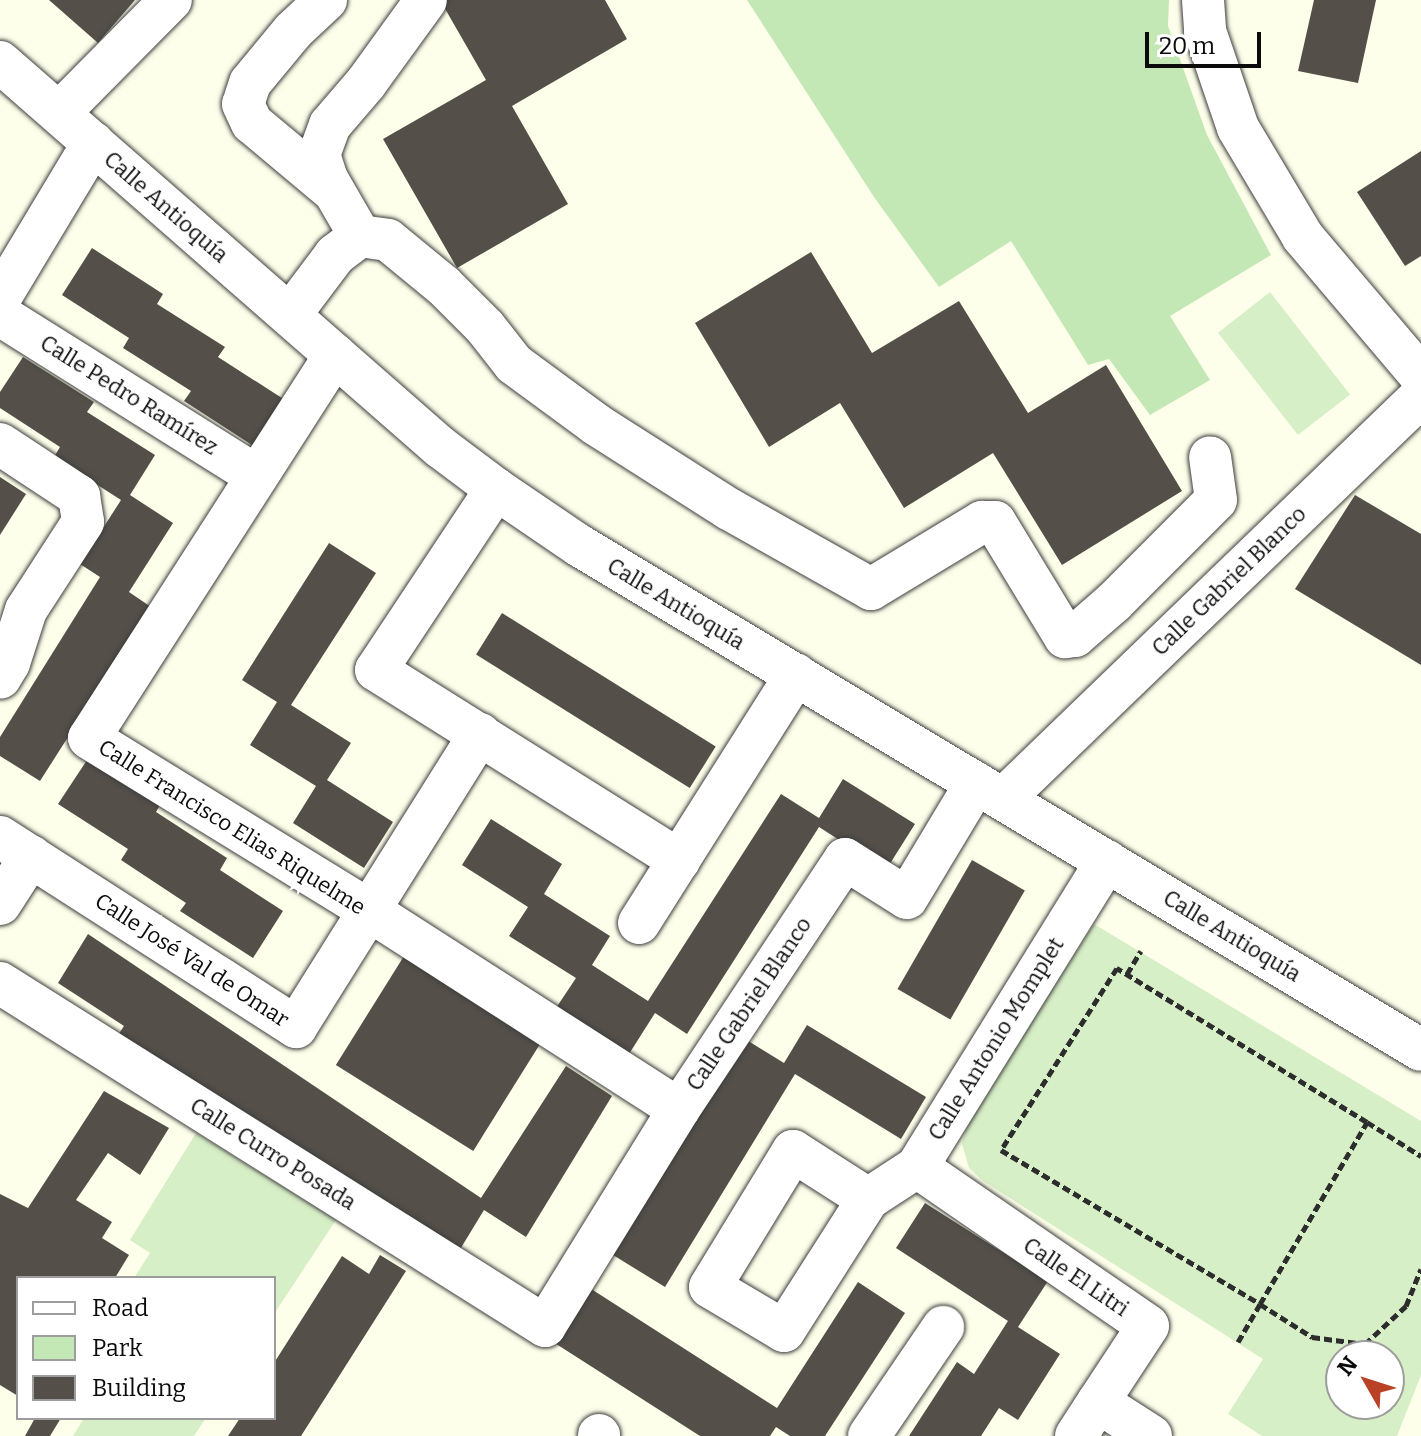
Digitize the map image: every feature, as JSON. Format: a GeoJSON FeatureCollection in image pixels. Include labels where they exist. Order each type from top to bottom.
{"type":"FeatureCollection","features":[{"type":"Feature","properties":{"kind":"street"},"geometry":{"type":"LineString","coordinates":[[59,113],[171,0]]}},
{"type":"Feature","properties":{"kind":"street"},"geometry":{"type":"LineString","coordinates":[[326,0],[293,31],[250,83],[243,104],[252,123],[333,190]]}},
{"type":"Feature","properties":{"kind":"street"},"geometry":{"type":"LineString","coordinates":[[360,236],[333,190],[319,155],[330,125],[366,83],[426,0]]}},
{"type":"Feature","properties":{"kind":"street"},"geometry":{"type":"LineString","coordinates":[[1203,0],[1205,31],[1238,128],[1303,237],[1421,376]]}},
{"type":"Feature","properties":{"kind":"street","name":"Calle Antioquía"},"geometry":{"type":"LineString","coordinates":[[4,70],[59,113],[440,447],[496,489],[580,546],[1421,1050]]}},
{"type":"Feature","properties":{"kind":"street"},"geometry":{"type":"LineString","coordinates":[[0,298],[93,143]]}},
{"type":"Feature","properties":{"kind":"street"},"geometry":{"type":"LineString","coordinates":[[290,315],[335,255],[360,236],[388,240],[444,286],[485,327],[514,364],[597,425],[729,509],[871,589],[982,522],[995,522],[1065,637],[1075,636],[1216,500],[1210,457]]}},
{"type":"Feature","properties":{"kind":"street","name":"Calle Pedro Ramírez"},"geometry":{"type":"LineString","coordinates":[[0,315],[257,476]]}},
{"type":"Feature","properties":{"kind":"street","name":"Calle Francisco Elias Riquelme"},"geometry":{"type":"LineString","coordinates":[[335,355],[89,738],[370,911],[679,1109]]}},
{"type":"Feature","properties":{"kind":"street","name":"Calle Gabriel Blanco"},"geometry":{"type":"LineString","coordinates":[[545,1326],[679,1109],[845,859],[907,898],[990,791],[1421,396]]}},
{"type":"Feature","properties":{"kind":"street"},"geometry":{"type":"LineString","coordinates":[[0,444],[79,496],[83,522],[26,610],[9,663],[0,678]]}},
{"type":"Feature","properties":{"kind":"street"},"geometry":{"type":"LineString","coordinates":[[496,489],[376,670],[679,860]]}},
{"type":"Feature","properties":{"kind":"street"},"geometry":{"type":"LineString","coordinates":[[639,923],[796,675]]}},
{"type":"Feature","properties":{"kind":"street","name":"Calle José Val de Omar"},"geometry":{"type":"LineString","coordinates":[[15,847],[296,1027],[480,734]]}},
{"type":"Feature","properties":{"kind":"street"},"geometry":{"type":"LineString","coordinates":[[0,904],[15,847]]}},
{"type":"Feature","properties":{"kind":"street","name":"Calle Antonio Momplet"},"geometry":{"type":"LineString","coordinates":[[868,1199],[917,1167],[1107,861]]}},
{"type":"Feature","properties":{"kind":"street","name":"Calle Curro Posada"},"geometry":{"type":"LineString","coordinates":[[0,983],[545,1326]]}},
{"type":"Feature","properties":{"kind":"street","name":"Calle El Litri"},"geometry":{"type":"LineString","coordinates":[[917,1167],[1148,1326],[1087,1419],[1151,1436]]}},
{"type":"Feature","properties":{"kind":"street"},"geometry":{"type":"LineString","coordinates":[[869,1436],[943,1327]]}},
{"type":"Feature","properties":{"kind":"path"},"geometry":{"type":"LineString","coordinates":[[1127,974],[1141,951]]}},
{"type":"Feature","properties":{"kind":"path"},"geometry":{"type":"LineString","coordinates":[[1421,1156],[1117,968],[1001,1150],[1312,1337],[1365,1344],[1406,1306],[1421,1269]]}},
{"type":"Feature","properties":{"kind":"path"},"geometry":{"type":"LineString","coordinates":[[1238,1342],[1367,1122]]}},
{"type":"Feature","properties":{"kind":"green space"},"geometry":{"type":"Polygon","coordinates":[[[747,0],[1169,0],[1168,26],[1207,135],[1271,255],[1170,316],[1210,380],[1150,415],[1109,359],[1088,365],[1011,241],[939,287],[874,197],[747,0]]]}},
{"type":"Feature","properties":{"kind":"green space"},"geometry":{"type":"Polygon","coordinates":[[[1270,292],[1350,394],[1298,435],[1218,333],[1270,292]]]}},
{"type":"Feature","properties":{"kind":"green space"},"geometry":{"type":"Polygon","coordinates":[[[1094,924],[1421,1121],[1421,1375],[1405,1416],[1405,1340],[1325,1340],[1325,1420],[1403,1420],[1397,1436],[1262,1436],[1228,1414],[1263,1359],[983,1181],[969,1168],[962,1144],[968,1122],[1094,924]]]}},
{"type":"Feature","properties":{"kind":"green space"},"geometry":{"type":"Polygon","coordinates":[[[196,1133],[336,1220],[276,1311],[276,1276],[135,1276],[150,1253],[130,1240],[196,1133]]]}},
{"type":"Feature","properties":{"kind":"green space"},"geometry":{"type":"Polygon","coordinates":[[[83,1420],[205,1420],[194,1436],[73,1436],[83,1420]]]}},
{"type":"Feature","properties":{"kind":"building"},"geometry":{"type":"Polygon","coordinates":[[[49,0],[135,0],[98,43],[49,0]]]}},
{"type":"Feature","properties":{"kind":"building"},"geometry":{"type":"Polygon","coordinates":[[[440,0],[605,0],[627,39],[512,106],[568,204],[457,268],[383,139],[486,80],[440,0]]]}},
{"type":"Feature","properties":{"kind":"building"},"geometry":{"type":"Polygon","coordinates":[[[1314,0],[1376,0],[1358,83],[1298,71],[1314,0]]]}},
{"type":"Feature","properties":{"kind":"building"},"geometry":{"type":"Polygon","coordinates":[[[1421,151],[1421,256],[1405,266],[1357,192],[1421,151]]]}},
{"type":"Feature","properties":{"kind":"building"},"geometry":{"type":"Polygon","coordinates":[[[92,248],[163,294],[157,304],[225,347],[218,357],[285,400],[255,447],[184,401],[191,391],[123,348],[129,338],[62,295],[92,248]]]}},
{"type":"Feature","properties":{"kind":"building"},"geometry":{"type":"Polygon","coordinates":[[[811,252],[872,353],[959,301],[1028,413],[1106,365],[1182,491],[1062,565],[993,453],[904,508],[840,403],[769,447],[695,323],[811,252]]]}},
{"type":"Feature","properties":{"kind":"building"},"geometry":{"type":"Polygon","coordinates":[[[23,357],[94,402],[87,412],[155,455],[130,495],[173,523],[129,592],[151,607],[40,781],[0,756],[0,737],[100,577],[80,564],[121,500],[54,457],[60,447],[0,408],[0,392],[23,357]]]}},
{"type":"Feature","properties":{"kind":"building"},"geometry":{"type":"Polygon","coordinates":[[[0,477],[26,494],[0,535],[0,477]]]}},
{"type":"Feature","properties":{"kind":"building"},"geometry":{"type":"Polygon","coordinates":[[[1355,495],[1421,534],[1421,665],[1295,589],[1355,495]]]}},
{"type":"Feature","properties":{"kind":"building"},"geometry":{"type":"Polygon","coordinates":[[[329,543],[376,573],[291,705],[351,743],[327,780],[393,822],[364,868],[293,823],[316,786],[250,745],[277,702],[242,680],[329,543]]]}},
{"type":"Feature","properties":{"kind":"building"},"geometry":{"type":"Polygon","coordinates":[[[502,613],[716,747],[690,788],[476,655],[502,613]]]}},
{"type":"Feature","properties":{"kind":"building"},"geometry":{"type":"Polygon","coordinates":[[[91,754],[163,800],[156,812],[227,858],[220,870],[283,911],[253,958],[180,911],[186,903],[121,860],[128,849],[58,804],[91,754]]]}},
{"type":"Feature","properties":{"kind":"building"},"geometry":{"type":"Polygon","coordinates":[[[843,779],[915,824],[886,870],[819,827],[687,1034],[655,1013],[629,1054],[556,1008],[576,978],[509,936],[528,907],[462,865],[491,819],[562,864],[544,894],[610,936],[592,965],[648,1001],[781,794],[819,818],[843,779]]]}},
{"type":"Feature","properties":{"kind":"building"},"geometry":{"type":"Polygon","coordinates":[[[972,860],[1025,890],[950,1020],[898,989],[972,860]]]}},
{"type":"Feature","properties":{"kind":"building"},"geometry":{"type":"Polygon","coordinates":[[[88,934],[481,1198],[566,1066],[612,1096],[526,1237],[484,1210],[456,1256],[118,1035],[124,1026],[58,983],[88,934]]]}},
{"type":"Feature","properties":{"kind":"building"},"geometry":{"type":"Polygon","coordinates":[[[409,948],[546,1034],[473,1151],[336,1065],[409,948]]]}},
{"type":"Feature","properties":{"kind":"building"},"geometry":{"type":"Polygon","coordinates":[[[807,1025],[926,1097],[901,1139],[795,1074],[665,1287],[613,1255],[745,1039],[784,1063],[807,1025]]]}},
{"type":"Feature","properties":{"kind":"building"},"geometry":{"type":"Polygon","coordinates":[[[104,1091],[169,1128],[140,1175],[108,1153],[76,1200],[112,1222],[102,1238],[129,1255],[116,1276],[16,1276],[16,1395],[0,1385],[0,1194],[28,1208],[104,1091]]]}},
{"type":"Feature","properties":{"kind":"building"},"geometry":{"type":"Polygon","coordinates":[[[925,1203],[1048,1281],[1018,1327],[1060,1354],[1018,1420],[999,1408],[981,1436],[909,1436],[957,1362],[974,1374],[1008,1321],[896,1248],[925,1203]]]}},
{"type":"Feature","properties":{"kind":"building"},"geometry":{"type":"Polygon","coordinates":[[[380,1255],[406,1271],[301,1436],[228,1436],[239,1420],[276,1420],[276,1360],[342,1256],[369,1274],[380,1255]]]}},
{"type":"Feature","properties":{"kind":"building"},"geometry":{"type":"Polygon","coordinates":[[[858,1282],[905,1313],[825,1436],[790,1436],[776,1427],[770,1436],[700,1436],[550,1340],[585,1285],[777,1408],[858,1282]]]}},
{"type":"Feature","properties":{"kind":"building"},"geometry":{"type":"Polygon","coordinates":[[[34,1420],[60,1420],[50,1436],[25,1436],[34,1420]]]}}]}
